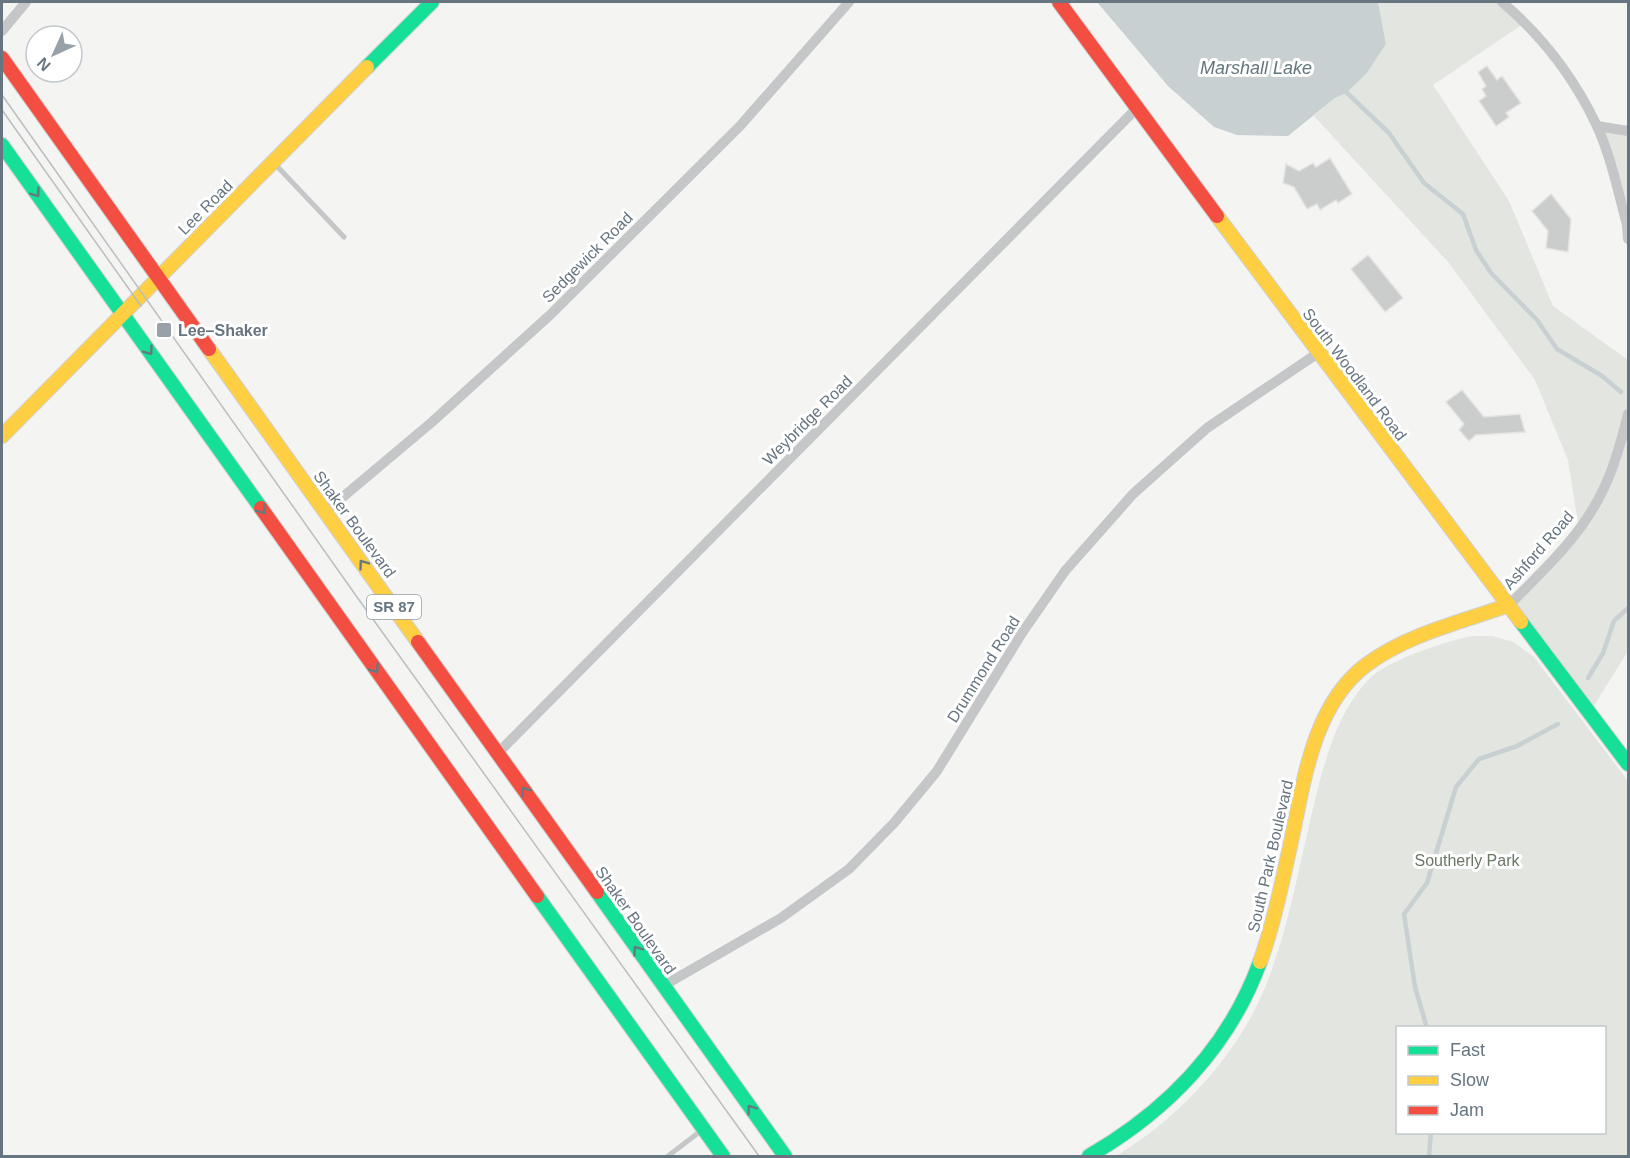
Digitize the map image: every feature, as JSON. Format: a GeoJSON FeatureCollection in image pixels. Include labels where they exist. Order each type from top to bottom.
{"type":"FeatureCollection","features":[{"type":"Feature","properties":{"kind":"main road","name":"Lee Road"},"geometry":{"type":"LineString","coordinates":[[2,436],[432,2]]}},
{"type":"Feature","properties":{"kind":"main road","name":"South Woodland Road"},"geometry":{"type":"LineString","coordinates":[[1059,2],[1318,353],[1629,764]]}},
{"type":"Feature","properties":{"kind":"main road","name":"Shaker Boulevard"},"geometry":{"type":"LineString","coordinates":[[2,58],[785,1156]]}},
{"type":"Feature","properties":{"kind":"main road","name":"SR 87"},"geometry":{"type":"LineString","coordinates":[[2,145],[723,1156]]}},
{"type":"Feature","properties":{"kind":"main road","name":"South Park Boulevard"},"geometry":{"type":"LineString","coordinates":[[1089,1156],[1130,1132],[1177,1090],[1221,1039],[1238,1010],[1254,978],[1266,945],[1305,779],[1322,724],[1335,698],[1352,678],[1372,662],[1402,644],[1429,632],[1509,605]]}},
{"type":"Feature","properties":{"kind":"street"},"geometry":{"type":"LineString","coordinates":[[2,31],[26,2]]}},
{"type":"Feature","properties":{"kind":"street","name":"Sedgewick Road"},"geometry":{"type":"LineString","coordinates":[[325,512],[432,422],[550,315],[740,126],[849,2]]}},
{"type":"Feature","properties":{"kind":"street"},"geometry":{"type":"LineString","coordinates":[[1502,2],[1526,22],[1548,47],[1582,98],[1597,126],[1628,223],[1629,239]]}},
{"type":"Feature","properties":{"kind":"street","name":"Weybridge Road"},"geometry":{"type":"LineString","coordinates":[[498,753],[1137,108]]}},
{"type":"Feature","properties":{"kind":"street"},"geometry":{"type":"LineString","coordinates":[[1597,126],[1629,131]]}},
{"type":"Feature","properties":{"kind":"street","name":"Drummond Road"},"geometry":{"type":"LineString","coordinates":[[663,986],[781,918],[849,869],[894,823],[938,771],[1022,633],[1065,571],[1133,494],[1207,428],[1318,353]]}},
{"type":"Feature","properties":{"kind":"street","name":"Ashford Road"},"geometry":{"type":"LineString","coordinates":[[1509,605],[1551,563],[1579,529],[1604,489],[1629,414]]}},
{"type":"Feature","properties":{"kind":"lane"},"geometry":{"type":"LineString","coordinates":[[273,162],[344,237]]}},
{"type":"Feature","properties":{"kind":"lane"},"geometry":{"type":"LineString","coordinates":[[668,1156],[703,1130]]}},
{"type":"Feature","properties":{"kind":"green space"},"geometry":{"type":"Polygon","coordinates":[[[1378,2],[1502,2],[1526,22],[1433,85],[1509,201],[1553,306],[1628,360],[1628,651],[1590,712],[1509,605],[1579,529],[1568,460],[1535,380],[1449,263],[1314,116],[1367,73],[1386,44],[1378,2]]]}},
{"type":"Feature","properties":{"kind":"green space"},"geometry":{"type":"Polygon","coordinates":[[[1597,126],[1628,131],[1628,220],[1597,126]]]}},
{"type":"Feature","properties":{"kind":"green space","name":"Southerly Park"},"geometry":{"type":"Polygon","coordinates":[[[1472,636],[1492,636],[1513,642],[1534,657],[1628,781],[1628,1156],[1116,1156],[1164,1122],[1186,1102],[1225,1057],[1242,1033],[1268,980],[1281,940],[1325,763],[1346,710],[1356,694],[1377,673],[1402,659],[1432,647],[1472,636]]]}},
{"type":"Feature","properties":{"kind":"water","name":"Marshall Lake"},"geometry":{"type":"Polygon","coordinates":[[[1097,2],[1378,2],[1386,44],[1367,73],[1346,93],[1335,98],[1288,136],[1237,135],[1214,127],[1168,86],[1097,2]]]}},
{"type":"Feature","properties":{"kind":"building"},"geometry":{"type":"Polygon","coordinates":[[[1487,66],[1497,80],[1502,76],[1521,103],[1506,113],[1509,117],[1496,126],[1479,101],[1486,96],[1482,89],[1486,86],[1478,72],[1487,66]]]}},
{"type":"Feature","properties":{"kind":"building"},"geometry":{"type":"Polygon","coordinates":[[[1330,158],[1352,194],[1320,210],[1317,204],[1307,209],[1294,187],[1283,183],[1286,164],[1299,171],[1313,163],[1316,167],[1330,158]]]}},
{"type":"Feature","properties":{"kind":"building"},"geometry":{"type":"Polygon","coordinates":[[[1551,194],[1571,219],[1568,252],[1546,248],[1548,231],[1532,211],[1551,194]]]}},
{"type":"Feature","properties":{"kind":"building"},"geometry":{"type":"Polygon","coordinates":[[[1368,255],[1403,298],[1385,312],[1351,269],[1368,255]]]}},
{"type":"Feature","properties":{"kind":"building"},"geometry":{"type":"Polygon","coordinates":[[[1462,390],[1484,417],[1520,414],[1525,432],[1476,435],[1469,441],[1459,430],[1464,424],[1446,402],[1462,390]]]}},
{"type":"Feature","properties":{"kind":"waterway"},"geometry":{"type":"LineString","coordinates":[[1343,89],[1389,133],[1424,183],[1463,214],[1476,250],[1491,273],[1537,320],[1557,349],[1602,376],[1621,392]]}},
{"type":"Feature","properties":{"kind":"waterway"},"geometry":{"type":"LineString","coordinates":[[1588,678],[1603,653],[1614,621],[1628,608]]}},
{"type":"Feature","properties":{"kind":"waterway"},"geometry":{"type":"LineString","coordinates":[[1426,1026],[1415,987],[1404,914],[1427,883],[1456,787],[1479,759],[1517,746],[1558,724]]}},
{"type":"Feature","properties":{"kind":"waterway"},"geometry":{"type":"LineString","coordinates":[[1429,1156],[1431,1134]]}},
{"type":"Feature","properties":{"kind":"tram line"},"geometry":{"type":"LineString","coordinates":[[2,95],[357,597],[759,1156]]}},
{"type":"Feature","properties":{"kind":"tram line"},"geometry":{"type":"LineString","coordinates":[[2,110],[141,306]]}},
{"type":"Feature","properties":{"kind":"traffic: fast"},"geometry":{"type":"LineString","coordinates":[[367,67],[432,2]]}},
{"type":"Feature","properties":{"kind":"traffic: fast"},"geometry":{"type":"LineString","coordinates":[[2,145],[261,508]]}},
{"type":"Feature","properties":{"kind":"traffic: fast"},"geometry":{"type":"LineString","coordinates":[[1521,622],[1628,764]]}},
{"type":"Feature","properties":{"kind":"traffic: fast"},"geometry":{"type":"LineString","coordinates":[[597,892],[785,1156]]}},
{"type":"Feature","properties":{"kind":"traffic: fast"},"geometry":{"type":"LineString","coordinates":[[537,896],[723,1156]]}},
{"type":"Feature","properties":{"kind":"traffic: fast"},"geometry":{"type":"LineString","coordinates":[[1089,1156],[1144,1119],[1192,1074],[1213,1049],[1231,1022],[1260,962]]}},
{"type":"Feature","properties":{"kind":"traffic: slow"},"geometry":{"type":"LineString","coordinates":[[2,436],[367,67]]}},
{"type":"Feature","properties":{"kind":"traffic: slow"},"geometry":{"type":"LineString","coordinates":[[1217,216],[1521,622]]}},
{"type":"Feature","properties":{"kind":"traffic: slow"},"geometry":{"type":"LineString","coordinates":[[209,349],[418,642]]}},
{"type":"Feature","properties":{"kind":"traffic: slow"},"geometry":{"type":"LineString","coordinates":[[1260,962],[1277,902],[1306,770],[1322,722],[1334,701],[1348,682],[1382,654],[1435,630],[1509,605]]}},
{"type":"Feature","properties":{"kind":"traffic: jam"},"geometry":{"type":"LineString","coordinates":[[1059,2],[1217,216]]}},
{"type":"Feature","properties":{"kind":"traffic: jam"},"geometry":{"type":"LineString","coordinates":[[2,58],[209,349]]}},
{"type":"Feature","properties":{"kind":"traffic: jam"},"geometry":{"type":"LineString","coordinates":[[261,508],[537,896]]}},
{"type":"Feature","properties":{"kind":"traffic: jam"},"geometry":{"type":"LineString","coordinates":[[418,642],[597,892]]}},
{"type":"Feature","properties":{"kind":"place","name":"Lee–Shaker"},"geometry":{"type":"Point","coordinates":[164,330]}}]}
